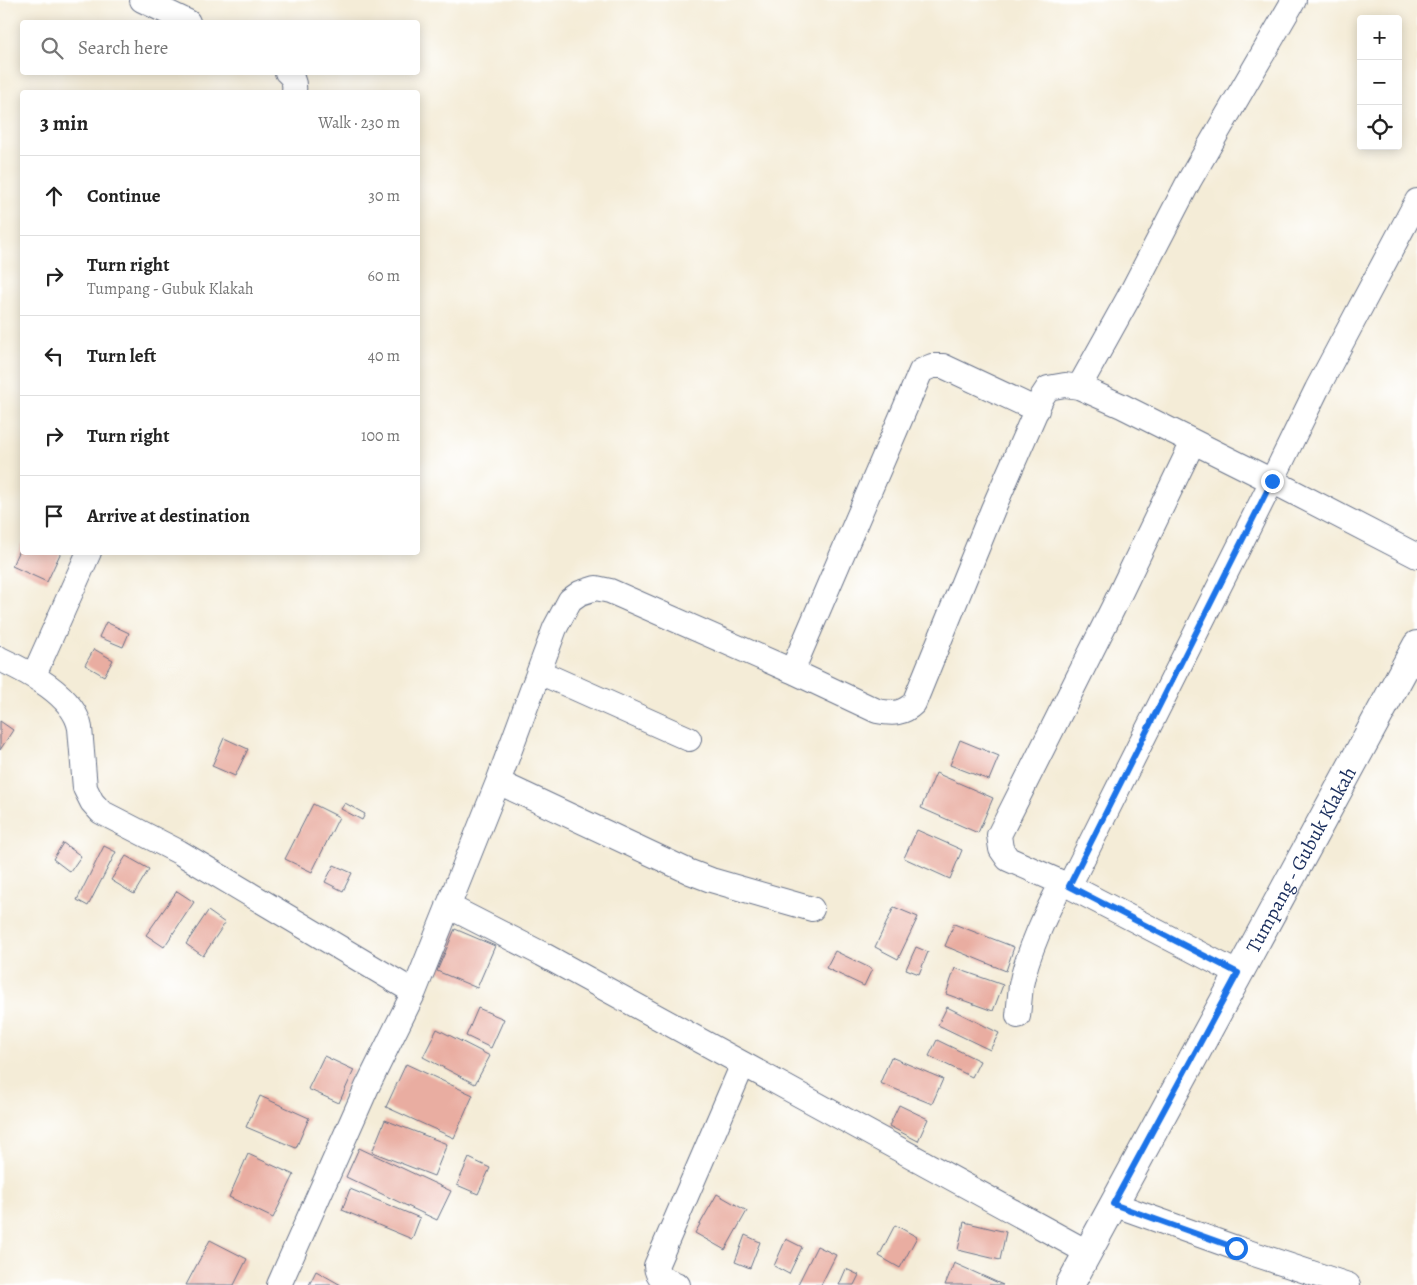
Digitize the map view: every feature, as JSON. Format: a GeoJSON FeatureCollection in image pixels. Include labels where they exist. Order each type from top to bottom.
{"type":"FeatureCollection","features":[{"type":"Feature","properties":{"kind":"main road","name":"Tumpang - Gubuk Klakah"},"geometry":{"type":"LineString","coordinates":[[1070,1285],[1417,645]]}},
{"type":"Feature","properties":{"kind":"street"},"geometry":{"type":"LineString","coordinates":[[142,0],[184,20]]}},
{"type":"Feature","properties":{"kind":"street"},"geometry":{"type":"LineString","coordinates":[[1079,387],[1129,297],[1189,181],[1294,0]]}},
{"type":"Feature","properties":{"kind":"street"},"geometry":{"type":"LineString","coordinates":[[291,75],[294,82],[294,90]]}},
{"type":"Feature","properties":{"kind":"street"},"geometry":{"type":"LineString","coordinates":[[1018,1016],[1022,984],[1030,956],[1051,903],[1065,884],[1272,481],[1317,389],[1417,201]]}},
{"type":"Feature","properties":{"kind":"street"},"geometry":{"type":"LineString","coordinates":[[792,671],[921,371],[932,366],[943,366],[1037,410]]}},
{"type":"Feature","properties":{"kind":"street"},"geometry":{"type":"LineString","coordinates":[[279,1285],[367,1087],[414,992],[498,782],[556,628],[570,600],[580,593],[596,588],[610,591],[652,608],[877,710],[898,713],[907,710],[914,703],[993,509],[1037,410],[1048,388],[1065,386],[1079,387],[1122,406],[1417,556]]}},
{"type":"Feature","properties":{"kind":"street"},"geometry":{"type":"LineString","coordinates":[[1193,442],[1113,608],[999,835],[1000,849],[1008,859],[1065,884],[1238,973]]}},
{"type":"Feature","properties":{"kind":"street"},"geometry":{"type":"LineString","coordinates":[[34,675],[88,555]]}},
{"type":"Feature","properties":{"kind":"street"},"geometry":{"type":"LineString","coordinates":[[0,659],[34,675],[73,708],[78,718],[85,788],[92,802],[101,812],[179,852],[414,992]]}},
{"type":"Feature","properties":{"kind":"street"},"geometry":{"type":"LineString","coordinates":[[539,672],[690,739]]}},
{"type":"Feature","properties":{"kind":"street"},"geometry":{"type":"LineString","coordinates":[[498,782],[690,872],[711,880],[812,909]]}},
{"type":"Feature","properties":{"kind":"street"},"geometry":{"type":"LineString","coordinates":[[448,906],[542,954],[1087,1252]]}},
{"type":"Feature","properties":{"kind":"street"},"geometry":{"type":"LineString","coordinates":[[678,1285],[659,1278],[656,1273],[656,1266],[743,1064]]}},
{"type":"Feature","properties":{"kind":"street"},"geometry":{"type":"LineString","coordinates":[[1113,1204],[1236,1248],[1348,1285]]}},
{"type":"Feature","properties":{"kind":"building"},"geometry":{"type":"Polygon","coordinates":[[[20,548],[20,555],[60,555],[47,582],[12,566],[20,548]]]}},
{"type":"Feature","properties":{"kind":"building"},"geometry":{"type":"Polygon","coordinates":[[[106,622],[129,633],[123,647],[99,637],[106,622]]]}},
{"type":"Feature","properties":{"kind":"building"},"geometry":{"type":"Polygon","coordinates":[[[94,649],[113,660],[104,676],[85,665],[94,649]]]}},
{"type":"Feature","properties":{"kind":"building"},"geometry":{"type":"Polygon","coordinates":[[[0,721],[13,730],[0,750],[0,721]]]}},
{"type":"Feature","properties":{"kind":"building"},"geometry":{"type":"Polygon","coordinates":[[[224,738],[248,749],[235,776],[212,766],[224,738]]]}},
{"type":"Feature","properties":{"kind":"building"},"geometry":{"type":"Polygon","coordinates":[[[960,740],[999,756],[989,780],[950,765],[960,740]]]}},
{"type":"Feature","properties":{"kind":"building"},"geometry":{"type":"Polygon","coordinates":[[[936,773],[993,798],[978,833],[921,808],[936,773]]]}},
{"type":"Feature","properties":{"kind":"building"},"geometry":{"type":"Polygon","coordinates":[[[345,803],[365,814],[362,820],[341,809],[345,803]]]}},
{"type":"Feature","properties":{"kind":"building"},"geometry":{"type":"Polygon","coordinates":[[[313,804],[339,817],[312,872],[285,859],[313,804]]]}},
{"type":"Feature","properties":{"kind":"building"},"geometry":{"type":"Polygon","coordinates":[[[917,830],[962,850],[950,879],[904,858],[917,830]]]}},
{"type":"Feature","properties":{"kind":"building"},"geometry":{"type":"Polygon","coordinates":[[[63,843],[81,856],[70,872],[53,859],[63,843]]]}},
{"type":"Feature","properties":{"kind":"building"},"geometry":{"type":"Polygon","coordinates":[[[104,846],[116,852],[88,906],[77,900],[104,846]]]}},
{"type":"Feature","properties":{"kind":"building"},"geometry":{"type":"Polygon","coordinates":[[[126,856],[149,869],[134,894],[111,880],[126,856]]]}},
{"type":"Feature","properties":{"kind":"building"},"geometry":{"type":"Polygon","coordinates":[[[334,865],[352,873],[343,891],[325,882],[334,865]]]}},
{"type":"Feature","properties":{"kind":"building"},"geometry":{"type":"Polygon","coordinates":[[[177,891],[194,902],[164,947],[146,935],[177,891]]]}},
{"type":"Feature","properties":{"kind":"building"},"geometry":{"type":"Polygon","coordinates":[[[894,907],[918,917],[898,959],[875,947],[894,907]]]}},
{"type":"Feature","properties":{"kind":"building"},"geometry":{"type":"Polygon","coordinates":[[[208,911],[225,923],[203,956],[186,944],[208,911]]]}},
{"type":"Feature","properties":{"kind":"building"},"geometry":{"type":"Polygon","coordinates":[[[954,924],[1014,947],[1006,971],[945,946],[954,924]]]}},
{"type":"Feature","properties":{"kind":"building"},"geometry":{"type":"Polygon","coordinates":[[[455,929],[495,946],[477,988],[437,971],[455,929]]]}},
{"type":"Feature","properties":{"kind":"building"},"geometry":{"type":"Polygon","coordinates":[[[916,947],[928,952],[919,974],[906,969],[916,947]]]}},
{"type":"Feature","properties":{"kind":"building"},"geometry":{"type":"Polygon","coordinates":[[[835,951],[872,969],[864,986],[826,968],[835,951]]]}},
{"type":"Feature","properties":{"kind":"building"},"geometry":{"type":"Polygon","coordinates":[[[955,968],[1003,985],[993,1011],[946,994],[955,968]]]}},
{"type":"Feature","properties":{"kind":"building"},"geometry":{"type":"Polygon","coordinates":[[[947,1007],[999,1033],[990,1050],[938,1025],[947,1007]]]}},
{"type":"Feature","properties":{"kind":"building"},"geometry":{"type":"Polygon","coordinates":[[[478,1008],[504,1019],[491,1048],[466,1036],[478,1008]]]}},
{"type":"Feature","properties":{"kind":"building"},"geometry":{"type":"Polygon","coordinates":[[[437,1029],[490,1056],[475,1084],[423,1057],[437,1029]]]}},
{"type":"Feature","properties":{"kind":"building"},"geometry":{"type":"Polygon","coordinates":[[[937,1040],[980,1061],[972,1077],[929,1056],[937,1040]]]}},
{"type":"Feature","properties":{"kind":"building"},"geometry":{"type":"Polygon","coordinates":[[[324,1056],[354,1070],[339,1103],[308,1089],[324,1056]]]}},
{"type":"Feature","properties":{"kind":"building"},"geometry":{"type":"Polygon","coordinates":[[[891,1057],[943,1079],[932,1104],[880,1083],[891,1057]]]}},
{"type":"Feature","properties":{"kind":"building"},"geometry":{"type":"Polygon","coordinates":[[[406,1064],[473,1095],[454,1138],[386,1107],[406,1064]]]}},
{"type":"Feature","properties":{"kind":"building"},"geometry":{"type":"Polygon","coordinates":[[[260,1096],[309,1118],[296,1148],[246,1127],[260,1096]]]}},
{"type":"Feature","properties":{"kind":"building"},"geometry":{"type":"Polygon","coordinates":[[[899,1105],[928,1119],[918,1141],[889,1126],[899,1105]]]}},
{"type":"Feature","properties":{"kind":"building"},"geometry":{"type":"Polygon","coordinates":[[[385,1120],[447,1144],[434,1176],[372,1152],[385,1120]]]}},
{"type":"Feature","properties":{"kind":"building"},"geometry":{"type":"Polygon","coordinates":[[[359,1148],[451,1191],[437,1220],[346,1177],[359,1148]]]}},
{"type":"Feature","properties":{"kind":"building"},"geometry":{"type":"Polygon","coordinates":[[[248,1154],[294,1175],[273,1218],[229,1197],[248,1154]]]}},
{"type":"Feature","properties":{"kind":"building"},"geometry":{"type":"Polygon","coordinates":[[[469,1158],[490,1168],[478,1194],[457,1185],[469,1158]]]}},
{"type":"Feature","properties":{"kind":"building"},"geometry":{"type":"Polygon","coordinates":[[[350,1189],[420,1218],[412,1239],[342,1210],[350,1189]]]}},
{"type":"Feature","properties":{"kind":"building"},"geometry":{"type":"Polygon","coordinates":[[[717,1194],[747,1211],[725,1250],[695,1233],[717,1194]]]}},
{"type":"Feature","properties":{"kind":"building"},"geometry":{"type":"Polygon","coordinates":[[[964,1222],[1006,1232],[1000,1260],[958,1250],[964,1222]]]}},
{"type":"Feature","properties":{"kind":"building"},"geometry":{"type":"Polygon","coordinates":[[[895,1225],[917,1237],[900,1268],[879,1256],[895,1225]]]}},
{"type":"Feature","properties":{"kind":"building"},"geometry":{"type":"Polygon","coordinates":[[[745,1235],[760,1242],[750,1268],[735,1262],[745,1235]]]}},
{"type":"Feature","properties":{"kind":"building"},"geometry":{"type":"Polygon","coordinates":[[[786,1239],[802,1247],[789,1274],[774,1266],[786,1239]]]}},
{"type":"Feature","properties":{"kind":"building"},"geometry":{"type":"Polygon","coordinates":[[[210,1240],[247,1259],[234,1285],[186,1285],[210,1240]]]}},
{"type":"Feature","properties":{"kind":"building"},"geometry":{"type":"Polygon","coordinates":[[[817,1246],[836,1255],[821,1285],[798,1284],[817,1246]]]}},
{"type":"Feature","properties":{"kind":"building"},"geometry":{"type":"Polygon","coordinates":[[[954,1263],[1003,1285],[945,1285],[954,1263]]]}},
{"type":"Feature","properties":{"kind":"building"},"geometry":{"type":"Polygon","coordinates":[[[846,1269],[859,1275],[854,1285],[839,1285],[846,1269]]]}},
{"type":"Feature","properties":{"kind":"building"},"geometry":{"type":"Polygon","coordinates":[[[316,1271],[341,1285],[309,1285],[316,1271]]]}},
{"type":"Feature","properties":{"kind":"route"},"geometry":{"type":"LineString","coordinates":[[1236,1248],[1113,1204],[1238,973],[1069,886],[1272,481]]}}]}
